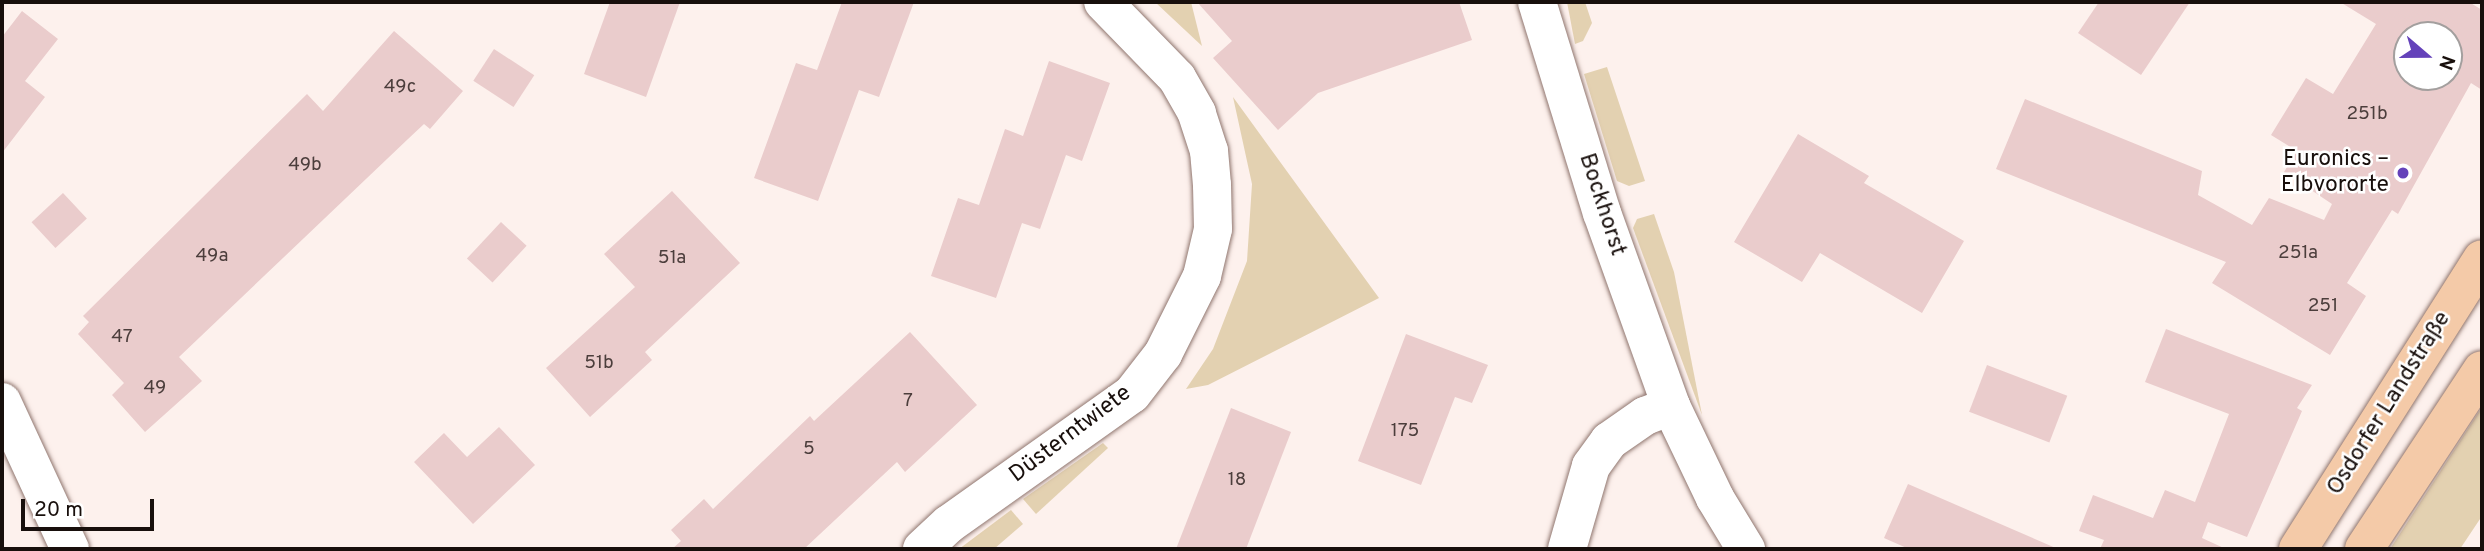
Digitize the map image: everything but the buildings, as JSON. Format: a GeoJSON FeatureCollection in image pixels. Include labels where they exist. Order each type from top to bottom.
{"type":"FeatureCollection","features":[{"type":"Feature","properties":{"kind":"main road","name":"Osdorfer Landstraße"},"geometry":{"type":"LineString","coordinates":[[2298,549],[2482,259]]}},
{"type":"Feature","properties":{"kind":"main road"},"geometry":{"type":"LineString","coordinates":[[2364,549],[2482,370]]}},
{"type":"Feature","properties":{"kind":"street","name":"Düsterntwiete"},"geometry":{"type":"LineString","coordinates":[[922,549],[949,524],[1132,394],[1163,354],[1202,276],[1213,229],[1212,185],[1209,152],[1197,113],[1169,69],[1103,2]]}},
{"type":"Feature","properties":{"kind":"street","name":"Bockhorst"},"geometry":{"type":"LineString","coordinates":[[1537,2],[1602,213],[1671,406],[1715,498],[1746,549]]}},
{"type":"Feature","properties":{"kind":"street"},"geometry":{"type":"LineString","coordinates":[[2,402],[70,549]]}},
{"type":"Feature","properties":{"kind":"street"},"geometry":{"type":"LineString","coordinates":[[1567,549],[1591,466],[1609,441],[1645,416],[1671,406]]}},
{"type":"Feature","properties":{"kind":"shaded area"},"geometry":{"type":"Polygon","coordinates":[[[1155,2],[1191,2],[1202,46],[1155,2]]]}},
{"type":"Feature","properties":{"kind":"shaded area"},"geometry":{"type":"Polygon","coordinates":[[[1567,2],[1585,2],[1592,23],[1583,41],[1575,44],[1567,2]]]}},
{"type":"Feature","properties":{"kind":"shaded area"},"geometry":{"type":"Polygon","coordinates":[[[1607,67],[1645,181],[1629,186],[1617,181],[1584,74],[1607,67]]]}},
{"type":"Feature","properties":{"kind":"shaded area"},"geometry":{"type":"Polygon","coordinates":[[[1233,97],[1379,298],[1208,385],[1186,389],[1213,349],[1247,261],[1252,184],[1233,97]]]}},
{"type":"Feature","properties":{"kind":"shaded area"},"geometry":{"type":"Polygon","coordinates":[[[1654,214],[1674,272],[1702,415],[1633,228],[1637,219],[1654,214]]]}},
{"type":"Feature","properties":{"kind":"shaded area"},"geometry":{"type":"Polygon","coordinates":[[[2482,407],[2482,516],[2460,549],[2390,549],[2482,407]]]}},
{"type":"Feature","properties":{"kind":"shaded area"},"geometry":{"type":"Polygon","coordinates":[[[1103,443],[1108,448],[1036,514],[1023,499],[1103,443]]]}},
{"type":"Feature","properties":{"kind":"shaded area"},"geometry":{"type":"Polygon","coordinates":[[[1011,510],[1023,524],[994,549],[959,549],[1011,510]]]}},
{"type":"Feature","properties":{"kind":"place","name":"Euronics – Elbvororte"},"geometry":{"type":"Point","coordinates":[2403,173]}}]}
